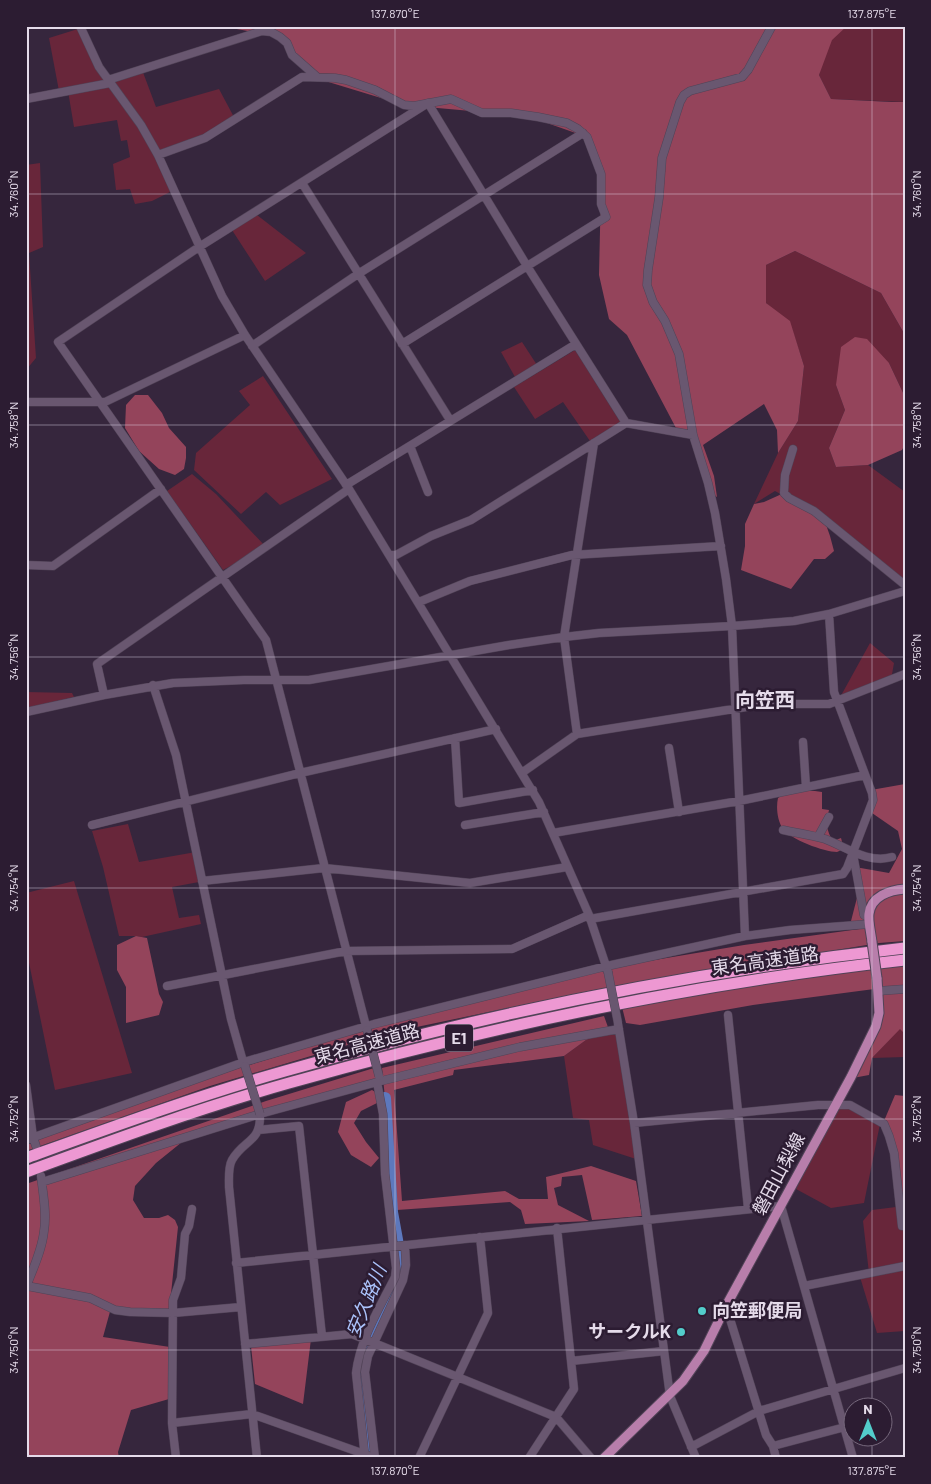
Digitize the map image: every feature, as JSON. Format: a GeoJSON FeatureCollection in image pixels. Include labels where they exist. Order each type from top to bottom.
{"type":"FeatureCollection","features":[{"type":"Feature","properties":{"kind":"highway","name":"東名高速道路"},"geometry":{"type":"LineString","coordinates":[[26,1158],[106,1128],[233,1086],[445,1028],[554,1003],[663,982],[778,963],[905,948]]}},
{"type":"Feature","properties":{"kind":"highway","name":"東名高速道路"},"geometry":{"type":"LineString","coordinates":[[26,1172],[111,1140],[272,1088],[448,1041],[556,1015],[665,994],[788,975],[905,960]]}},
{"type":"Feature","properties":{"kind":"main road"},"geometry":{"type":"LineString","coordinates":[[870,921],[872,904],[892,890],[905,889]]}},
{"type":"Feature","properties":{"kind":"main road","name":"磐田山梨線"},"geometry":{"type":"LineString","coordinates":[[604,1458],[670,1396],[683,1382],[704,1351],[726,1306],[877,1024],[880,1013],[870,921]]}},
{"type":"Feature","properties":{"kind":"street"},"geometry":{"type":"LineString","coordinates":[[80,26],[99,68],[141,125],[158,155],[222,296],[245,335],[348,487],[523,772],[544,812],[589,917],[607,969],[619,1026],[634,1123],[670,1396],[696,1458]]}},
{"type":"Feature","properties":{"kind":"street"},"geometry":{"type":"LineString","coordinates":[[744,936],[732,626],[721,546],[708,483],[693,435],[679,354],[665,321],[653,302],[647,285],[659,198],[662,158],[684,96],[690,91],[742,77],[748,70],[772,26]]}},
{"type":"Feature","properties":{"kind":"street"},"geometry":{"type":"LineString","coordinates":[[26,99],[109,82],[262,31],[271,32],[280,37],[287,43],[292,55],[317,77]]}},
{"type":"Feature","properties":{"kind":"street"},"geometry":{"type":"LineString","coordinates":[[158,155],[205,138],[302,77],[346,80],[375,90],[404,105],[414,106],[451,100],[482,113],[511,113],[567,123],[584,134],[587,137],[601,174],[601,204],[606,217],[402,344]]}},
{"type":"Feature","properties":{"kind":"street"},"geometry":{"type":"LineString","coordinates":[[428,103],[527,266],[626,423]]}},
{"type":"Feature","properties":{"kind":"street"},"geometry":{"type":"LineString","coordinates":[[365,1456],[356,1373],[358,1357],[365,1338],[395,1276],[396,1268],[395,1246],[385,1174],[383,1114],[379,1079],[266,640],[58,342],[199,247],[428,103]]}},
{"type":"Feature","properties":{"kind":"street"},"geometry":{"type":"LineString","coordinates":[[252,346],[358,274],[584,134]]}},
{"type":"Feature","properties":{"kind":"street"},"geometry":{"type":"LineString","coordinates":[[302,183],[450,420]]}},
{"type":"Feature","properties":{"kind":"street"},"geometry":{"type":"LineString","coordinates":[[26,402],[105,402],[245,335]]}},
{"type":"Feature","properties":{"kind":"street"},"geometry":{"type":"LineString","coordinates":[[104,694],[97,664],[348,487],[450,420],[576,344]]}},
{"type":"Feature","properties":{"kind":"street"},"geometry":{"type":"LineString","coordinates":[[390,555],[396,555],[431,536],[471,520],[626,423],[693,435]]}},
{"type":"Feature","properties":{"kind":"street"},"geometry":{"type":"LineString","coordinates":[[577,734],[564,637],[594,443]]}},
{"type":"Feature","properties":{"kind":"street"},"geometry":{"type":"LineString","coordinates":[[410,446],[428,492]]}},
{"type":"Feature","properties":{"kind":"street"},"geometry":{"type":"LineString","coordinates":[[792,450],[785,475],[784,493],[789,498],[814,511],[905,585]]}},
{"type":"Feature","properties":{"kind":"street"},"geometry":{"type":"LineString","coordinates":[[26,565],[53,566],[161,489]]}},
{"type":"Feature","properties":{"kind":"street"},"geometry":{"type":"LineString","coordinates":[[419,602],[470,581],[577,555],[721,546]]}},
{"type":"Feature","properties":{"kind":"street"},"geometry":{"type":"LineString","coordinates":[[26,712],[153,685],[244,680],[318,679],[564,637],[794,621],[829,614],[905,591]]}},
{"type":"Feature","properties":{"kind":"street"},"geometry":{"type":"LineString","coordinates":[[167,986],[346,951],[512,949],[589,917],[743,893],[843,874],[871,810],[873,800],[834,692],[829,614]]}},
{"type":"Feature","properties":{"kind":"street"},"geometry":{"type":"LineString","coordinates":[[523,772],[577,734],[765,704],[829,704],[905,674]]}},
{"type":"Feature","properties":{"kind":"street"},"geometry":{"type":"LineString","coordinates":[[153,685],[176,755],[231,1019],[260,1114],[260,1125],[257,1134],[231,1161],[229,1170],[236,1263],[257,1458]]}},
{"type":"Feature","properties":{"kind":"street"},"geometry":{"type":"LineString","coordinates":[[92,825],[300,773],[496,729]]}},
{"type":"Feature","properties":{"kind":"street"},"geometry":{"type":"LineString","coordinates":[[455,738],[459,803],[533,790]]}},
{"type":"Feature","properties":{"kind":"street"},"geometry":{"type":"LineString","coordinates":[[803,742],[806,787]]}},
{"type":"Feature","properties":{"kind":"street"},"geometry":{"type":"LineString","coordinates":[[669,748],[679,812]]}},
{"type":"Feature","properties":{"kind":"street"},"geometry":{"type":"LineString","coordinates":[[553,834],[739,801],[864,775]]}},
{"type":"Feature","properties":{"kind":"street"},"geometry":{"type":"LineString","coordinates":[[465,825],[544,812]]}},
{"type":"Feature","properties":{"kind":"street"},"geometry":{"type":"LineString","coordinates":[[818,837],[829,817]]}},
{"type":"Feature","properties":{"kind":"street"},"geometry":{"type":"LineString","coordinates":[[783,830],[818,837],[852,852],[874,858],[885,859],[892,857]]}},
{"type":"Feature","properties":{"kind":"street"},"geometry":{"type":"LineString","coordinates":[[852,852],[864,915],[870,921]]}},
{"type":"Feature","properties":{"kind":"street"},"geometry":{"type":"LineString","coordinates":[[202,881],[324,868],[470,883],[567,867]]}},
{"type":"Feature","properties":{"kind":"street"},"geometry":{"type":"LineString","coordinates":[[30,1139],[244,1064],[367,1028],[744,936],[870,921]]}},
{"type":"Feature","properties":{"kind":"street"},"geometry":{"type":"LineString","coordinates":[[878,991],[905,989]]}},
{"type":"Feature","properties":{"kind":"street"},"geometry":{"type":"LineString","coordinates":[[728,1016],[748,1208]]}},
{"type":"Feature","properties":{"kind":"street"},"geometry":{"type":"LineString","coordinates":[[241,1307],[173,1313],[115,1310],[90,1298],[26,1286],[41,1247],[44,1232],[45,1216],[42,1179],[379,1079],[619,1026]]}},
{"type":"Feature","properties":{"kind":"street"},"geometry":{"type":"LineString","coordinates":[[26,1085],[30,1139],[36,1146]]}},
{"type":"Feature","properties":{"kind":"street"},"geometry":{"type":"LineString","coordinates":[[634,1123],[835,1104],[850,1105],[884,1124],[894,1153],[902,1226],[905,1226]]}},
{"type":"Feature","properties":{"kind":"street"},"geometry":{"type":"LineString","coordinates":[[258,1130],[299,1126],[322,1336]]}},
{"type":"Feature","properties":{"kind":"street"},"geometry":{"type":"LineString","coordinates":[[236,1263],[781,1206],[844,1424]]}},
{"type":"Feature","properties":{"kind":"street"},"geometry":{"type":"LineString","coordinates":[[176,1458],[172,1423],[173,1300],[181,1278],[186,1234],[192,1209]]}},
{"type":"Feature","properties":{"kind":"street"},"geometry":{"type":"LineString","coordinates":[[529,1458],[574,1388],[557,1228]]}},
{"type":"Feature","properties":{"kind":"street"},"geometry":{"type":"LineString","coordinates":[[419,1458],[488,1313],[480,1237]]}},
{"type":"Feature","properties":{"kind":"street"},"geometry":{"type":"LineString","coordinates":[[172,1423],[252,1414],[365,1456],[376,1458],[365,1372],[368,1356],[403,1280],[406,1265],[405,1245]]}},
{"type":"Feature","properties":{"kind":"street"},"geometry":{"type":"LineString","coordinates":[[804,1286],[905,1266]]}},
{"type":"Feature","properties":{"kind":"street"},"geometry":{"type":"LineString","coordinates":[[726,1306],[766,1435],[773,1446],[776,1458]]}},
{"type":"Feature","properties":{"kind":"street"},"geometry":{"type":"LineString","coordinates":[[245,1344],[352,1334],[365,1338],[556,1417],[591,1458]]}},
{"type":"Feature","properties":{"kind":"street"},"geometry":{"type":"LineString","coordinates":[[571,1361],[664,1351]]}},
{"type":"Feature","properties":{"kind":"street"},"geometry":{"type":"LineString","coordinates":[[691,1447],[759,1411],[905,1368]]}},
{"type":"Feature","properties":{"kind":"street"},"geometry":{"type":"LineString","coordinates":[[773,1446],[844,1427]]}},
{"type":"Feature","properties":{"kind":"shaded area"},"geometry":{"type":"Polygon","coordinates":[[[220,26],[847,26],[832,40],[819,75],[831,99],[905,102],[905,335],[881,293],[795,251],[766,265],[766,303],[790,321],[804,366],[798,421],[778,453],[777,430],[764,404],[703,445],[714,476],[717,497],[710,492],[693,437],[676,428],[627,335],[609,319],[599,275],[601,187],[587,137],[527,116],[404,105],[312,77],[280,37],[220,26]]]}},
{"type":"Feature","properties":{"kind":"shaded area"},"geometry":{"type":"Polygon","coordinates":[[[847,26],[905,26],[905,102],[831,99],[819,75],[826,43],[847,26]]]}},
{"type":"Feature","properties":{"kind":"shaded area"},"geometry":{"type":"Polygon","coordinates":[[[81,28],[108,80],[59,91],[49,38],[81,28]]]}},
{"type":"Feature","properties":{"kind":"shaded area"},"geometry":{"type":"Polygon","coordinates":[[[141,67],[156,107],[219,89],[235,119],[205,138],[161,154],[174,190],[152,201],[135,204],[130,189],[116,190],[113,164],[130,157],[127,140],[121,141],[117,120],[74,127],[68,91],[110,83],[141,67]]]}},
{"type":"Feature","properties":{"kind":"shaded area"},"geometry":{"type":"Polygon","coordinates":[[[40,163],[43,247],[29,253],[36,358],[26,370],[26,165],[40,163]]]}},
{"type":"Feature","properties":{"kind":"shaded area"},"geometry":{"type":"Polygon","coordinates":[[[257,215],[306,253],[265,281],[232,230],[257,215]]]}},
{"type":"Feature","properties":{"kind":"shaded area"},"geometry":{"type":"Polygon","coordinates":[[[795,251],[881,293],[905,335],[905,397],[889,363],[836,385],[845,410],[829,448],[836,467],[868,465],[905,492],[905,585],[810,511],[775,491],[754,504],[778,453],[798,421],[804,366],[792,329],[766,303],[766,265],[795,251]]]}},
{"type":"Feature","properties":{"kind":"shaded area"},"geometry":{"type":"Polygon","coordinates":[[[855,337],[867,339],[889,363],[905,397],[905,444],[902,450],[868,465],[836,467],[829,448],[845,410],[836,385],[841,347],[855,337]]]}},
{"type":"Feature","properties":{"kind":"shaded area"},"geometry":{"type":"Polygon","coordinates":[[[522,342],[537,365],[515,377],[501,352],[522,342]]]}},
{"type":"Feature","properties":{"kind":"shaded area"},"geometry":{"type":"Polygon","coordinates":[[[575,350],[621,423],[590,441],[563,402],[535,419],[514,387],[575,350]]]}},
{"type":"Feature","properties":{"kind":"shaded area"},"geometry":{"type":"Polygon","coordinates":[[[263,376],[332,479],[280,505],[266,492],[241,514],[194,470],[196,453],[250,405],[239,391],[263,376]]]}},
{"type":"Feature","properties":{"kind":"shaded area"},"geometry":{"type":"Polygon","coordinates":[[[135,395],[148,395],[162,413],[169,428],[186,447],[184,469],[175,475],[159,469],[139,451],[125,428],[126,405],[135,395]]]}},
{"type":"Feature","properties":{"kind":"shaded area"},"geometry":{"type":"Polygon","coordinates":[[[192,474],[216,494],[266,547],[223,570],[167,491],[192,474]]]}},
{"type":"Feature","properties":{"kind":"shaded area"},"geometry":{"type":"Polygon","coordinates":[[[784,493],[824,519],[834,551],[825,559],[814,559],[791,589],[741,570],[745,546],[745,524],[754,504],[764,502],[784,493]]]}},
{"type":"Feature","properties":{"kind":"shaded area"},"geometry":{"type":"Polygon","coordinates":[[[870,643],[894,663],[891,680],[838,701],[870,643]]]}},
{"type":"Feature","properties":{"kind":"shaded area"},"geometry":{"type":"Polygon","coordinates":[[[26,692],[72,693],[74,697],[26,708],[26,692]]]}},
{"type":"Feature","properties":{"kind":"shaded area"},"geometry":{"type":"Polygon","coordinates":[[[905,784],[905,941],[879,943],[594,990],[388,1033],[210,1086],[26,1151],[26,1140],[157,1093],[358,1032],[542,982],[613,967],[744,945],[874,927],[851,921],[859,890],[855,867],[889,873],[902,849],[898,831],[872,813],[871,790],[905,784]]]}},
{"type":"Feature","properties":{"kind":"shaded area"},"geometry":{"type":"Polygon","coordinates":[[[789,791],[822,792],[822,809],[829,810],[827,823],[829,833],[833,841],[841,838],[844,849],[837,852],[816,847],[800,841],[783,829],[778,818],[777,802],[778,798],[789,791]]]}},
{"type":"Feature","properties":{"kind":"shaded area"},"geometry":{"type":"Polygon","coordinates":[[[128,824],[139,862],[196,852],[199,882],[172,887],[179,918],[199,915],[201,924],[142,937],[119,936],[103,867],[92,831],[128,824]]]}},
{"type":"Feature","properties":{"kind":"shaded area"},"geometry":{"type":"Polygon","coordinates":[[[74,881],[132,1073],[55,1090],[26,948],[26,893],[74,881]]]}},
{"type":"Feature","properties":{"kind":"shaded area"},"geometry":{"type":"Polygon","coordinates":[[[136,936],[147,938],[159,994],[163,1002],[159,1015],[126,1023],[126,987],[117,970],[117,945],[136,936]]]}},
{"type":"Feature","properties":{"kind":"shaded area"},"geometry":{"type":"Polygon","coordinates":[[[905,965],[905,1034],[900,1029],[872,1058],[869,1075],[853,1078],[876,1026],[882,988],[753,1005],[640,1025],[626,1023],[622,1007],[730,987],[905,965]]]}},
{"type":"Feature","properties":{"kind":"shaded area"},"geometry":{"type":"Polygon","coordinates":[[[604,1016],[609,1030],[586,1040],[564,1056],[454,1070],[453,1075],[394,1090],[402,1201],[505,1191],[519,1199],[548,1199],[546,1177],[591,1166],[636,1181],[642,1216],[592,1220],[582,1175],[562,1177],[561,1186],[554,1188],[558,1205],[589,1221],[525,1224],[521,1210],[510,1202],[397,1210],[385,1099],[361,1111],[354,1123],[379,1158],[371,1167],[351,1155],[338,1132],[346,1102],[372,1090],[385,1098],[382,1068],[604,1016]]]}},
{"type":"Feature","properties":{"kind":"shaded area"},"geometry":{"type":"Polygon","coordinates":[[[900,1028],[905,1033],[905,1057],[872,1058],[900,1028]]]}},
{"type":"Feature","properties":{"kind":"shaded area"},"geometry":{"type":"Polygon","coordinates":[[[609,1030],[620,1033],[639,1160],[593,1145],[589,1120],[573,1118],[564,1056],[586,1040],[609,1030]]]}},
{"type":"Feature","properties":{"kind":"shaded area"},"geometry":{"type":"Polygon","coordinates":[[[374,1068],[377,1079],[182,1142],[156,1163],[135,1186],[133,1200],[144,1218],[159,1218],[168,1215],[175,1220],[178,1227],[169,1313],[111,1308],[103,1337],[170,1347],[169,1399],[131,1410],[118,1452],[119,1458],[26,1458],[26,1184],[266,1101],[374,1068]]]}},
{"type":"Feature","properties":{"kind":"shaded area"},"geometry":{"type":"Polygon","coordinates":[[[895,1095],[905,1096],[905,1226],[895,1165],[884,1121],[895,1095]]]}},
{"type":"Feature","properties":{"kind":"shaded area"},"geometry":{"type":"Polygon","coordinates":[[[852,1106],[880,1124],[864,1203],[831,1208],[796,1189],[838,1107],[852,1106]]]}},
{"type":"Feature","properties":{"kind":"shaded area"},"geometry":{"type":"Polygon","coordinates":[[[896,1207],[905,1229],[905,1266],[869,1273],[863,1221],[872,1210],[896,1207]]]}},
{"type":"Feature","properties":{"kind":"shaded area"},"geometry":{"type":"Polygon","coordinates":[[[905,1267],[905,1331],[877,1333],[860,1277],[905,1267]]]}},
{"type":"Feature","properties":{"kind":"shaded area"},"geometry":{"type":"Polygon","coordinates":[[[311,1339],[303,1404],[255,1384],[251,1346],[311,1339]]]}},
{"type":"Feature","properties":{"kind":"waterway","name":"安久路川"},"geometry":{"type":"LineString","coordinates":[[370,1458],[361,1363],[402,1267],[392,1212],[385,1098]]}},
{"type":"Feature","properties":{"kind":"place","name":"向笠郵便局"},"geometry":{"type":"Point","coordinates":[702,1311]}},
{"type":"Feature","properties":{"kind":"place","name":"サークルK"},"geometry":{"type":"Point","coordinates":[681,1332]}},
{"type":"Feature","properties":{"kind":"district","name":"向笠西"},"geometry":{"type":"Point","coordinates":[765,700]}}]}
